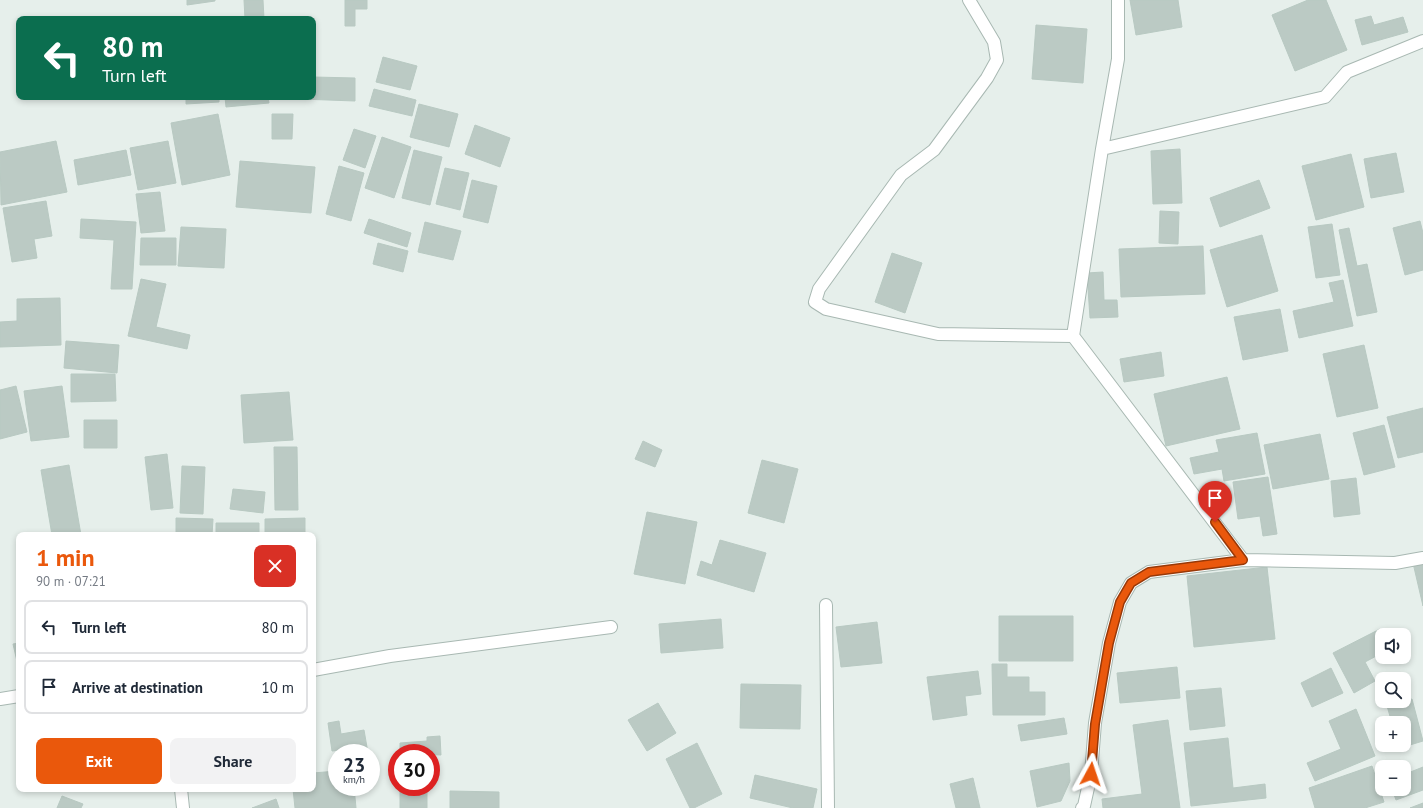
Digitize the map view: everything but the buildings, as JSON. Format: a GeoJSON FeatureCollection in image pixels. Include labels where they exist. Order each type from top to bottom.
{"type":"FeatureCollection","features":[{"type":"Feature","properties":{"kind":"street"},"geometry":{"type":"LineString","coordinates":[[969,0],[994,42],[997,60],[987,78],[934,150],[902,175],[819,289],[815,302],[826,309],[938,334],[1073,336]]}},
{"type":"Feature","properties":{"kind":"street"},"geometry":{"type":"LineString","coordinates":[[1118,0],[1118,59],[1102,149],[1073,336],[1243,560]]}},
{"type":"Feature","properties":{"kind":"street"},"geometry":{"type":"LineString","coordinates":[[1102,149],[1325,96],[1347,72],[1423,41]]}},
{"type":"Feature","properties":{"kind":"street"},"geometry":{"type":"LineString","coordinates":[[1082,808],[1084,806],[1091,774],[1095,724],[1109,643],[1120,602],[1131,583],[1149,572],[1243,560],[1395,563],[1423,558]]}},
{"type":"Feature","properties":{"kind":"street"},"geometry":{"type":"LineString","coordinates":[[826,605],[828,808]]}},
{"type":"Feature","properties":{"kind":"street"},"geometry":{"type":"LineString","coordinates":[[316,669],[390,656],[611,627]]}},
{"type":"Feature","properties":{"kind":"street"},"geometry":{"type":"LineString","coordinates":[[0,699],[16,696]]}},
{"type":"Feature","properties":{"kind":"street"},"geometry":{"type":"LineString","coordinates":[[181,792],[183,808]]}},
{"type":"Feature","properties":{"kind":"route"},"geometry":{"type":"LineString","coordinates":[[1091,774],[1095,724],[1109,643],[1120,602],[1131,583],[1149,572],[1243,560],[1215,522]]}}]}
